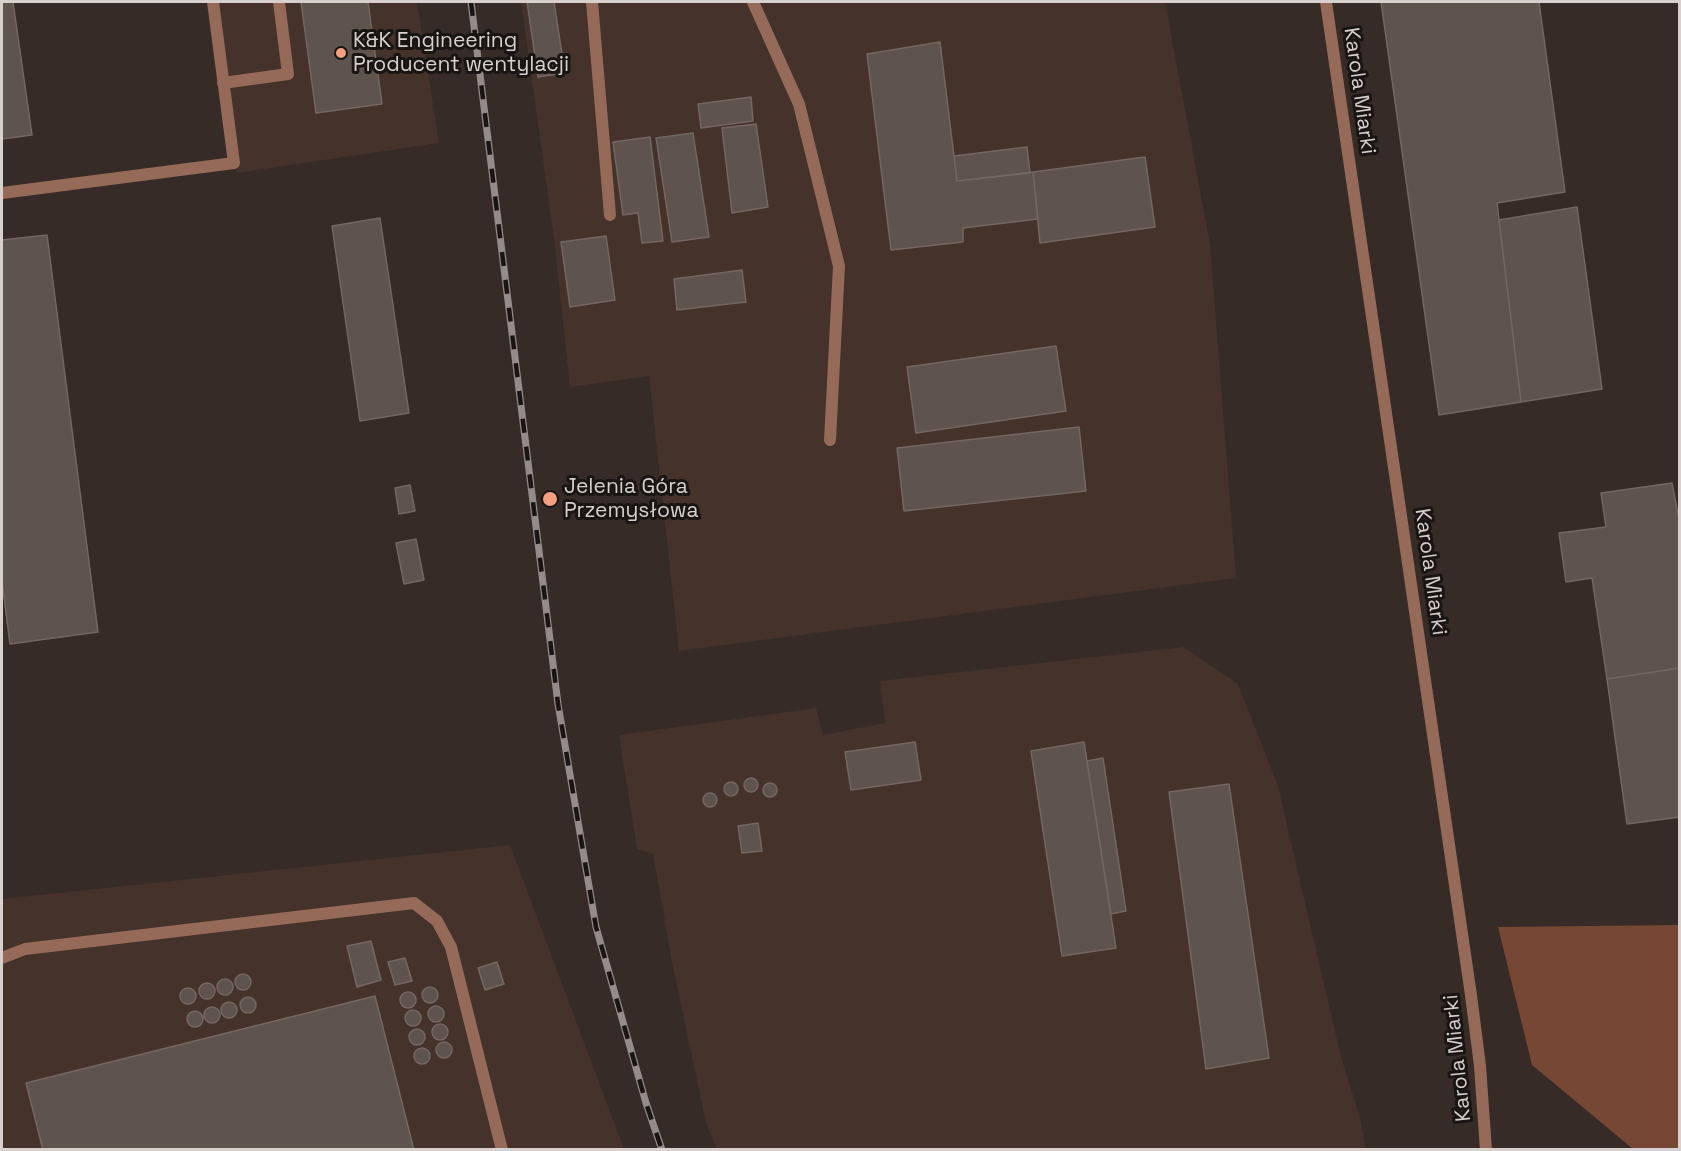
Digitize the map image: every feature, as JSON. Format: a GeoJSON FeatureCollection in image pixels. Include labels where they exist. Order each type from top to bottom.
{"type":"FeatureCollection","features":[{"type":"Feature","properties":{"kind":"street"},"geometry":{"type":"LineString","coordinates":[[2,193],[234,163],[213,2]]}},
{"type":"Feature","properties":{"kind":"street"},"geometry":{"type":"LineString","coordinates":[[223,83],[288,74],[279,2]]}},
{"type":"Feature","properties":{"kind":"street"},"geometry":{"type":"LineString","coordinates":[[592,2],[610,214]]}},
{"type":"Feature","properties":{"kind":"street"},"geometry":{"type":"LineString","coordinates":[[753,2],[799,104],[839,266],[830,440]]}},
{"type":"Feature","properties":{"kind":"street","name":"Karola Miarki"},"geometry":{"type":"LineString","coordinates":[[1326,2],[1471,995],[1480,1066],[1486,1149]]}},
{"type":"Feature","properties":{"kind":"street"},"geometry":{"type":"LineString","coordinates":[[2,958],[25,949],[414,903],[437,921],[451,947],[502,1149]]}},
{"type":"Feature","properties":{"kind":"shaded area"},"geometry":{"type":"Polygon","coordinates":[[[215,2],[417,2],[439,143],[237,173],[215,2]]]}},
{"type":"Feature","properties":{"kind":"shaded area"},"geometry":{"type":"Polygon","coordinates":[[[521,2],[1165,2],[1210,244],[1236,578],[679,651],[649,376],[570,387],[554,238],[521,2]]]}},
{"type":"Feature","properties":{"kind":"shaded area"},"geometry":{"type":"Polygon","coordinates":[[[1184,647],[1238,684],[1278,786],[1341,1057],[1360,1118],[1366,1149],[717,1149],[706,1123],[672,962],[653,854],[637,849],[619,735],[816,708],[823,735],[885,723],[880,681],[1184,647]]]}},
{"type":"Feature","properties":{"kind":"shaded area"},"geometry":{"type":"Polygon","coordinates":[[[510,845],[624,1149],[2,1149],[2,899],[510,845]]]}},
{"type":"Feature","properties":{"kind":"shaded area"},"geometry":{"type":"Polygon","coordinates":[[[1679,925],[1679,1149],[1633,1149],[1532,1065],[1498,927],[1679,925]]]}},
{"type":"Feature","properties":{"kind":"building"},"geometry":{"type":"Polygon","coordinates":[[[2,2],[13,2],[32,135],[2,139],[2,2]]]}},
{"type":"Feature","properties":{"kind":"building","name":"K&K Engineering Producent wentylacji"},"geometry":{"type":"Polygon","coordinates":[[[301,2],[368,2],[382,104],[316,113],[301,2]]]}},
{"type":"Feature","properties":{"kind":"building"},"geometry":{"type":"Polygon","coordinates":[[[527,2],[554,2],[565,73],[538,77],[527,2]]]}},
{"type":"Feature","properties":{"kind":"building"},"geometry":{"type":"Polygon","coordinates":[[[1381,2],[1539,2],[1565,192],[1497,203],[1521,402],[1439,415],[1381,2]]]}},
{"type":"Feature","properties":{"kind":"building"},"geometry":{"type":"Polygon","coordinates":[[[940,42],[957,181],[1033,172],[1038,219],[963,228],[963,242],[891,250],[867,54],[940,42]]]}},
{"type":"Feature","properties":{"kind":"building"},"geometry":{"type":"Polygon","coordinates":[[[751,97],[753,121],[701,128],[698,104],[751,97]]]}},
{"type":"Feature","properties":{"kind":"building"},"geometry":{"type":"Polygon","coordinates":[[[756,124],[768,207],[732,213],[722,128],[756,124]]]}},
{"type":"Feature","properties":{"kind":"building"},"geometry":{"type":"Polygon","coordinates":[[[693,133],[709,237],[672,242],[656,138],[693,133]]]}},
{"type":"Feature","properties":{"kind":"building"},"geometry":{"type":"Polygon","coordinates":[[[650,137],[663,241],[642,243],[638,213],[623,215],[613,142],[650,137]]]}},
{"type":"Feature","properties":{"kind":"building"},"geometry":{"type":"Polygon","coordinates":[[[1027,147],[1030,173],[957,181],[954,156],[1027,147]]]}},
{"type":"Feature","properties":{"kind":"building"},"geometry":{"type":"Polygon","coordinates":[[[1145,157],[1155,227],[1040,243],[1033,172],[1145,157]]]}},
{"type":"Feature","properties":{"kind":"building"},"geometry":{"type":"Polygon","coordinates":[[[1577,207],[1602,389],[1521,402],[1499,220],[1577,207]]]}},
{"type":"Feature","properties":{"kind":"building"},"geometry":{"type":"Polygon","coordinates":[[[380,218],[409,413],[360,421],[332,226],[380,218]]]}},
{"type":"Feature","properties":{"kind":"building"},"geometry":{"type":"Polygon","coordinates":[[[47,235],[98,632],[10,644],[2,581],[2,240],[47,235]]]}},
{"type":"Feature","properties":{"kind":"building"},"geometry":{"type":"Polygon","coordinates":[[[606,236],[615,300],[570,307],[561,242],[606,236]]]}},
{"type":"Feature","properties":{"kind":"building"},"geometry":{"type":"Polygon","coordinates":[[[742,270],[746,302],[677,310],[674,279],[742,270]]]}},
{"type":"Feature","properties":{"kind":"building"},"geometry":{"type":"Polygon","coordinates":[[[1056,346],[1066,411],[916,433],[907,367],[1056,346]]]}},
{"type":"Feature","properties":{"kind":"building"},"geometry":{"type":"Polygon","coordinates":[[[1079,427],[1086,491],[904,511],[897,448],[1079,427]]]}},
{"type":"Feature","properties":{"kind":"building"},"geometry":{"type":"Polygon","coordinates":[[[1672,483],[1680,525],[1680,668],[1607,679],[1592,578],[1566,582],[1559,533],[1606,527],[1601,493],[1672,483]]]}},
{"type":"Feature","properties":{"kind":"building"},"geometry":{"type":"Polygon","coordinates":[[[410,485],[415,511],[399,514],[395,488],[410,485]]]}},
{"type":"Feature","properties":{"kind":"building"},"geometry":{"type":"Polygon","coordinates":[[[416,539],[424,580],[404,584],[396,543],[416,539]]]}},
{"type":"Feature","properties":{"kind":"building"},"geometry":{"type":"Polygon","coordinates":[[[1680,668],[1680,817],[1627,824],[1607,679],[1680,668]]]}},
{"type":"Feature","properties":{"kind":"building"},"geometry":{"type":"Polygon","coordinates":[[[915,742],[921,780],[851,790],[845,752],[915,742]]]}},
{"type":"Feature","properties":{"kind":"building"},"geometry":{"type":"Polygon","coordinates":[[[1084,742],[1116,948],[1062,956],[1031,751],[1084,742]]]}},
{"type":"Feature","properties":{"kind":"building"},"geometry":{"type":"Polygon","coordinates":[[[1103,758],[1126,911],[1111,914],[1087,761],[1103,758]]]}},
{"type":"Feature","properties":{"kind":"building"},"geometry":{"type":"Polygon","coordinates":[[[748,778],[754,778],[758,785],[754,792],[748,792],[744,788],[744,782],[748,778]]]}},
{"type":"Feature","properties":{"kind":"building"},"geometry":{"type":"Polygon","coordinates":[[[728,782],[734,782],[738,789],[734,796],[728,796],[724,792],[724,786],[728,782]]]}},
{"type":"Feature","properties":{"kind":"building"},"geometry":{"type":"Polygon","coordinates":[[[767,783],[773,783],[777,790],[773,797],[767,797],[763,793],[763,787],[767,783]]]}},
{"type":"Feature","properties":{"kind":"building"},"geometry":{"type":"Polygon","coordinates":[[[1229,784],[1269,1058],[1206,1069],[1169,792],[1229,784]]]}},
{"type":"Feature","properties":{"kind":"building"},"geometry":{"type":"Polygon","coordinates":[[[707,793],[713,793],[717,800],[713,807],[707,807],[703,803],[703,797],[707,793]]]}},
{"type":"Feature","properties":{"kind":"building"},"geometry":{"type":"Polygon","coordinates":[[[758,823],[762,851],[742,853],[738,826],[758,823]]]}},
{"type":"Feature","properties":{"kind":"building"},"geometry":{"type":"Polygon","coordinates":[[[371,941],[381,980],[357,987],[347,946],[371,941]]]}},
{"type":"Feature","properties":{"kind":"building"},"geometry":{"type":"Polygon","coordinates":[[[405,958],[412,981],[395,985],[388,962],[405,958]]]}},
{"type":"Feature","properties":{"kind":"building"},"geometry":{"type":"Polygon","coordinates":[[[497,962],[504,984],[485,990],[478,968],[497,962]]]}},
{"type":"Feature","properties":{"kind":"building"},"geometry":{"type":"Polygon","coordinates":[[[240,974],[246,974],[251,982],[249,988],[240,990],[235,985],[235,979],[240,974]]]}},
{"type":"Feature","properties":{"kind":"building"},"geometry":{"type":"Polygon","coordinates":[[[222,979],[228,979],[233,987],[231,993],[222,995],[217,990],[217,984],[222,979]]]}},
{"type":"Feature","properties":{"kind":"building"},"geometry":{"type":"Polygon","coordinates":[[[204,983],[210,983],[215,991],[213,997],[204,999],[199,994],[199,988],[204,983]]]}},
{"type":"Feature","properties":{"kind":"building"},"geometry":{"type":"Polygon","coordinates":[[[427,987],[433,987],[438,995],[436,1001],[427,1003],[422,998],[422,992],[427,987]]]}},
{"type":"Feature","properties":{"kind":"building"},"geometry":{"type":"Polygon","coordinates":[[[185,988],[191,988],[196,996],[194,1002],[185,1004],[180,999],[180,993],[185,988]]]}},
{"type":"Feature","properties":{"kind":"building"},"geometry":{"type":"Polygon","coordinates":[[[405,992],[411,992],[416,1000],[414,1006],[405,1008],[400,1003],[400,997],[405,992]]]}},
{"type":"Feature","properties":{"kind":"building"},"geometry":{"type":"Polygon","coordinates":[[[375,996],[414,1150],[43,1150],[26,1083],[375,996]]]}},
{"type":"Feature","properties":{"kind":"building"},"geometry":{"type":"Polygon","coordinates":[[[245,997],[251,997],[256,1005],[254,1011],[245,1013],[240,1008],[240,1002],[245,997]]]}},
{"type":"Feature","properties":{"kind":"building"},"geometry":{"type":"Polygon","coordinates":[[[226,1002],[232,1002],[237,1010],[235,1016],[226,1018],[221,1013],[221,1007],[226,1002]]]}},
{"type":"Feature","properties":{"kind":"building"},"geometry":{"type":"Polygon","coordinates":[[[433,1006],[439,1006],[444,1014],[442,1020],[433,1022],[428,1017],[428,1011],[433,1006]]]}},
{"type":"Feature","properties":{"kind":"building"},"geometry":{"type":"Polygon","coordinates":[[[209,1007],[215,1007],[220,1015],[218,1021],[209,1023],[204,1018],[204,1012],[209,1007]]]}},
{"type":"Feature","properties":{"kind":"building"},"geometry":{"type":"Polygon","coordinates":[[[410,1010],[416,1010],[421,1018],[419,1024],[410,1026],[405,1021],[405,1015],[410,1010]]]}},
{"type":"Feature","properties":{"kind":"building"},"geometry":{"type":"Polygon","coordinates":[[[192,1011],[198,1011],[203,1019],[201,1025],[192,1027],[187,1022],[187,1016],[192,1011]]]}},
{"type":"Feature","properties":{"kind":"building"},"geometry":{"type":"Polygon","coordinates":[[[437,1024],[443,1024],[448,1032],[446,1038],[437,1040],[432,1035],[432,1029],[437,1024]]]}},
{"type":"Feature","properties":{"kind":"building"},"geometry":{"type":"Polygon","coordinates":[[[414,1029],[420,1029],[425,1037],[423,1043],[414,1045],[409,1040],[409,1034],[414,1029]]]}},
{"type":"Feature","properties":{"kind":"building"},"geometry":{"type":"Polygon","coordinates":[[[441,1042],[447,1042],[452,1050],[450,1056],[441,1058],[436,1053],[436,1047],[441,1042]]]}},
{"type":"Feature","properties":{"kind":"building"},"geometry":{"type":"Polygon","coordinates":[[[419,1048],[425,1048],[430,1056],[428,1062],[419,1064],[414,1059],[414,1053],[419,1048]]]}},
{"type":"Feature","properties":{"kind":"railway"},"geometry":{"type":"LineString","coordinates":[[471,2],[558,704],[596,927],[646,1103],[662,1150]]}},
{"type":"Feature","properties":{"kind":"place","name":"K&K Engineering Producent wentylacji"},"geometry":{"type":"Point","coordinates":[341,53]}},
{"type":"Feature","properties":{"kind":"place","name":"Jelenia Góra Przemysłowa"},"geometry":{"type":"Point","coordinates":[550,499]}}]}
